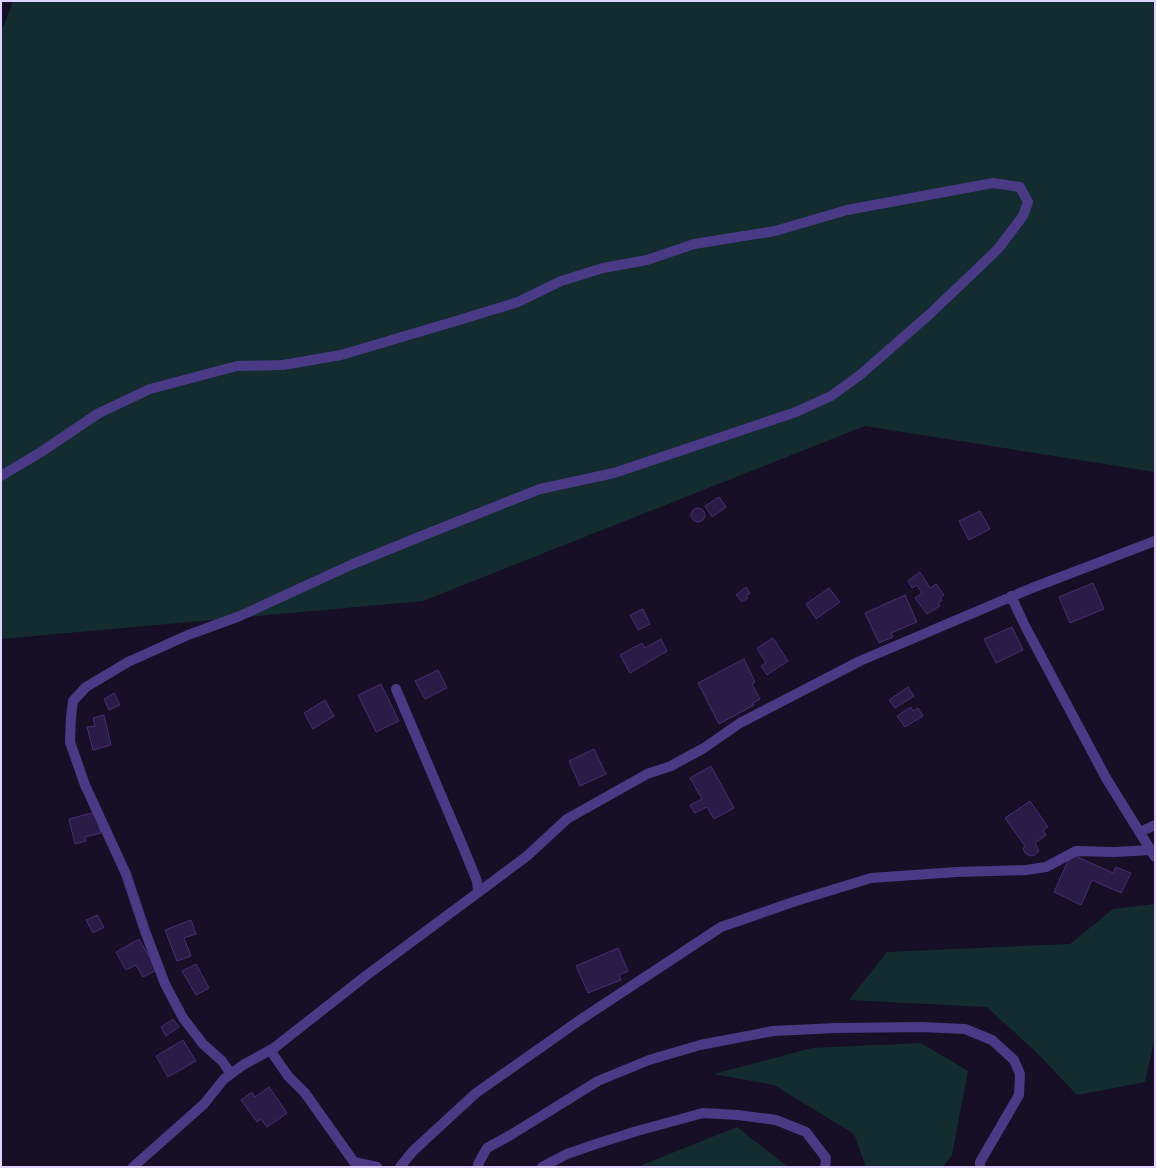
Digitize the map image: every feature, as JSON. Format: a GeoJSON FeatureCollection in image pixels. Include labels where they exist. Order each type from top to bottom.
{"type":"FeatureCollection","features":[{"type":"Feature","properties":{"kind":"street"},"geometry":{"type":"LineString","coordinates":[[1,476],[41,452],[99,413],[150,389],[237,366],[283,364],[341,355],[456,322],[518,302],[561,281],[603,268],[647,260],[694,244],[775,231],[847,210],[993,183],[1020,187],[1028,202],[1023,216],[998,249],[932,313],[860,375],[831,396],[796,412],[614,474],[540,489],[353,564],[240,616],[188,635],[128,662],[86,687],[74,701],[70,736],[70,742],[85,785],[126,874],[165,984],[183,1018],[204,1044],[222,1060],[231,1074]]}},
{"type":"Feature","properties":{"kind":"street"},"geometry":{"type":"LineString","coordinates":[[133,1167],[204,1104],[224,1079],[243,1065],[270,1050],[367,975],[527,856],[567,819],[647,774],[671,766],[704,748],[740,723],[860,661],[1011,596],[1155,541]]}},
{"type":"Feature","properties":{"kind":"street"},"geometry":{"type":"LineString","coordinates":[[1011,596],[1025,626],[1106,778],[1153,853]]}},
{"type":"Feature","properties":{"kind":"street"},"geometry":{"type":"LineString","coordinates":[[396,689],[477,881],[478,892]]}},
{"type":"Feature","properties":{"kind":"street"},"geometry":{"type":"LineString","coordinates":[[1140,832],[1155,825]]}},
{"type":"Feature","properties":{"kind":"street"},"geometry":{"type":"LineString","coordinates":[[400,1165],[413,1151],[476,1093],[580,1020],[721,927],[796,901],[871,878],[957,872],[1026,870],[1046,867],[1076,851],[1153,853]]}},
{"type":"Feature","properties":{"kind":"street"},"geometry":{"type":"LineString","coordinates":[[479,1167],[478,1164],[487,1148],[598,1081],[649,1060],[700,1045],[773,1031],[836,1028],[922,1027],[965,1029],[992,1040],[1014,1060],[1020,1074],[1019,1095],[980,1162],[980,1167]]}},
{"type":"Feature","properties":{"kind":"street"},"geometry":{"type":"LineString","coordinates":[[270,1050],[288,1076],[309,1098],[354,1164],[377,1167]]}},
{"type":"Feature","properties":{"kind":"street"},"geometry":{"type":"LineString","coordinates":[[542,1167],[567,1154],[596,1144],[704,1113],[738,1115],[776,1120],[806,1132],[826,1158],[826,1167]]}},
{"type":"Feature","properties":{"kind":"green space"},"geometry":{"type":"Polygon","coordinates":[[[13,1],[1155,1],[1155,472],[865,426],[423,601],[1,639],[1,28],[4,25],[13,1]]]}},
{"type":"Feature","properties":{"kind":"green space"},"geometry":{"type":"Polygon","coordinates":[[[1155,904],[1155,1038],[1145,1082],[1077,1095],[1037,1053],[987,1007],[849,1000],[887,952],[1070,944],[1113,909],[1155,904]]]}},
{"type":"Feature","properties":{"kind":"green space"},"geometry":{"type":"Polygon","coordinates":[[[921,1043],[968,1071],[952,1155],[943,1167],[866,1167],[854,1134],[774,1085],[714,1074],[812,1048],[921,1043]]]}},
{"type":"Feature","properties":{"kind":"green space"},"geometry":{"type":"Polygon","coordinates":[[[737,1127],[788,1167],[639,1167],[642,1165],[737,1127]]]}},
{"type":"Feature","properties":{"kind":"building"},"geometry":{"type":"Polygon","coordinates":[[[719,497],[726,507],[712,517],[705,506],[719,497]]]}},
{"type":"Feature","properties":{"kind":"building"},"geometry":{"type":"Polygon","coordinates":[[[695,508],[701,508],[705,512],[705,518],[701,522],[695,522],[691,518],[691,512],[695,508]]]}},
{"type":"Feature","properties":{"kind":"building"},"geometry":{"type":"Polygon","coordinates":[[[980,511],[990,529],[969,540],[959,521],[980,511]]]}},
{"type":"Feature","properties":{"kind":"building"},"geometry":{"type":"Polygon","coordinates":[[[920,572],[930,588],[936,584],[944,595],[940,598],[942,600],[938,603],[940,606],[927,614],[915,598],[922,593],[917,585],[912,588],[908,581],[920,572]]]}},
{"type":"Feature","properties":{"kind":"building"},"geometry":{"type":"Polygon","coordinates":[[[1093,583],[1104,609],[1070,623],[1059,597],[1093,583]]]}},
{"type":"Feature","properties":{"kind":"building"},"geometry":{"type":"Polygon","coordinates":[[[746,587],[750,593],[746,596],[748,598],[742,602],[736,595],[746,587]]]}},
{"type":"Feature","properties":{"kind":"building"},"geometry":{"type":"Polygon","coordinates":[[[829,588],[840,602],[816,619],[806,604],[829,588]]]}},
{"type":"Feature","properties":{"kind":"building"},"geometry":{"type":"Polygon","coordinates":[[[905,595],[917,622],[891,633],[893,637],[879,643],[865,613],[905,595]]]}},
{"type":"Feature","properties":{"kind":"building"},"geometry":{"type":"Polygon","coordinates":[[[643,609],[650,624],[638,630],[630,615],[643,609]]]}},
{"type":"Feature","properties":{"kind":"building"},"geometry":{"type":"Polygon","coordinates":[[[1012,627],[1023,650],[996,663],[984,639],[1012,627]]]}},
{"type":"Feature","properties":{"kind":"building"},"geometry":{"type":"Polygon","coordinates":[[[773,638],[788,661],[767,675],[761,666],[766,663],[757,648],[773,638]]]}},
{"type":"Feature","properties":{"kind":"building"},"geometry":{"type":"Polygon","coordinates":[[[661,639],[667,651],[630,673],[620,655],[642,643],[645,648],[661,639]]]}},
{"type":"Feature","properties":{"kind":"building"},"geometry":{"type":"Polygon","coordinates":[[[744,659],[755,682],[752,684],[760,699],[753,703],[754,705],[719,724],[698,683],[744,659]]]}},
{"type":"Feature","properties":{"kind":"building"},"geometry":{"type":"Polygon","coordinates":[[[438,670],[447,688],[425,699],[415,681],[438,670]]]}},
{"type":"Feature","properties":{"kind":"building"},"geometry":{"type":"Polygon","coordinates":[[[381,684],[399,721],[376,732],[358,695],[381,684]]]}},
{"type":"Feature","properties":{"kind":"building"},"geometry":{"type":"Polygon","coordinates":[[[908,687],[914,696],[895,708],[889,700],[908,687]]]}},
{"type":"Feature","properties":{"kind":"building"},"geometry":{"type":"Polygon","coordinates":[[[114,693],[120,705],[109,710],[104,699],[114,693]]]}},
{"type":"Feature","properties":{"kind":"building"},"geometry":{"type":"Polygon","coordinates":[[[325,700],[334,716],[313,729],[304,713],[325,700]]]}},
{"type":"Feature","properties":{"kind":"building"},"geometry":{"type":"Polygon","coordinates":[[[911,707],[913,711],[918,708],[923,716],[905,727],[897,716],[911,707]]]}},
{"type":"Feature","properties":{"kind":"building"},"geometry":{"type":"Polygon","coordinates":[[[104,715],[111,745],[93,750],[87,727],[95,726],[93,718],[104,715]]]}},
{"type":"Feature","properties":{"kind":"building"},"geometry":{"type":"Polygon","coordinates":[[[594,749],[606,774],[580,786],[569,761],[594,749]]]}},
{"type":"Feature","properties":{"kind":"building"},"geometry":{"type":"Polygon","coordinates":[[[711,766],[734,808],[714,819],[707,807],[695,813],[690,805],[702,799],[690,778],[711,766]]]}},
{"type":"Feature","properties":{"kind":"building"},"geometry":{"type":"Polygon","coordinates":[[[1030,801],[1048,827],[1043,830],[1046,835],[1035,843],[1039,851],[1035,855],[1031,856],[1026,854],[1023,849],[1025,846],[1005,818],[1030,801]]]}},
{"type":"Feature","properties":{"kind":"building"},"geometry":{"type":"Polygon","coordinates":[[[95,812],[101,833],[85,837],[86,841],[75,844],[69,819],[95,812]]]}},
{"type":"Feature","properties":{"kind":"building"},"geometry":{"type":"Polygon","coordinates":[[[1071,854],[1113,873],[1116,867],[1131,873],[1121,893],[1092,880],[1081,905],[1054,892],[1071,854]]]}},
{"type":"Feature","properties":{"kind":"building"},"geometry":{"type":"Polygon","coordinates":[[[97,915],[104,927],[93,933],[86,920],[97,915]]]}},
{"type":"Feature","properties":{"kind":"building"},"geometry":{"type":"Polygon","coordinates":[[[191,920],[196,934],[184,938],[191,956],[177,961],[165,930],[191,920]]]}},
{"type":"Feature","properties":{"kind":"building"},"geometry":{"type":"Polygon","coordinates":[[[139,939],[157,970],[143,977],[136,965],[126,970],[116,952],[139,939]]]}},
{"type":"Feature","properties":{"kind":"building"},"geometry":{"type":"Polygon","coordinates":[[[618,948],[628,971],[619,975],[621,980],[588,993],[576,966],[618,948]]]}},
{"type":"Feature","properties":{"kind":"building"},"geometry":{"type":"Polygon","coordinates":[[[196,964],[209,988],[196,995],[182,971],[196,964]]]}},
{"type":"Feature","properties":{"kind":"building"},"geometry":{"type":"Polygon","coordinates":[[[173,1019],[179,1027],[166,1036],[161,1027],[173,1019]]]}},
{"type":"Feature","properties":{"kind":"building"},"geometry":{"type":"Polygon","coordinates":[[[183,1040],[196,1061],[168,1077],[156,1056],[183,1040]]]}},
{"type":"Feature","properties":{"kind":"building"},"geometry":{"type":"Polygon","coordinates":[[[269,1087],[287,1113],[267,1127],[261,1119],[257,1122],[241,1100],[252,1092],[255,1097],[269,1087]]]}}]}
